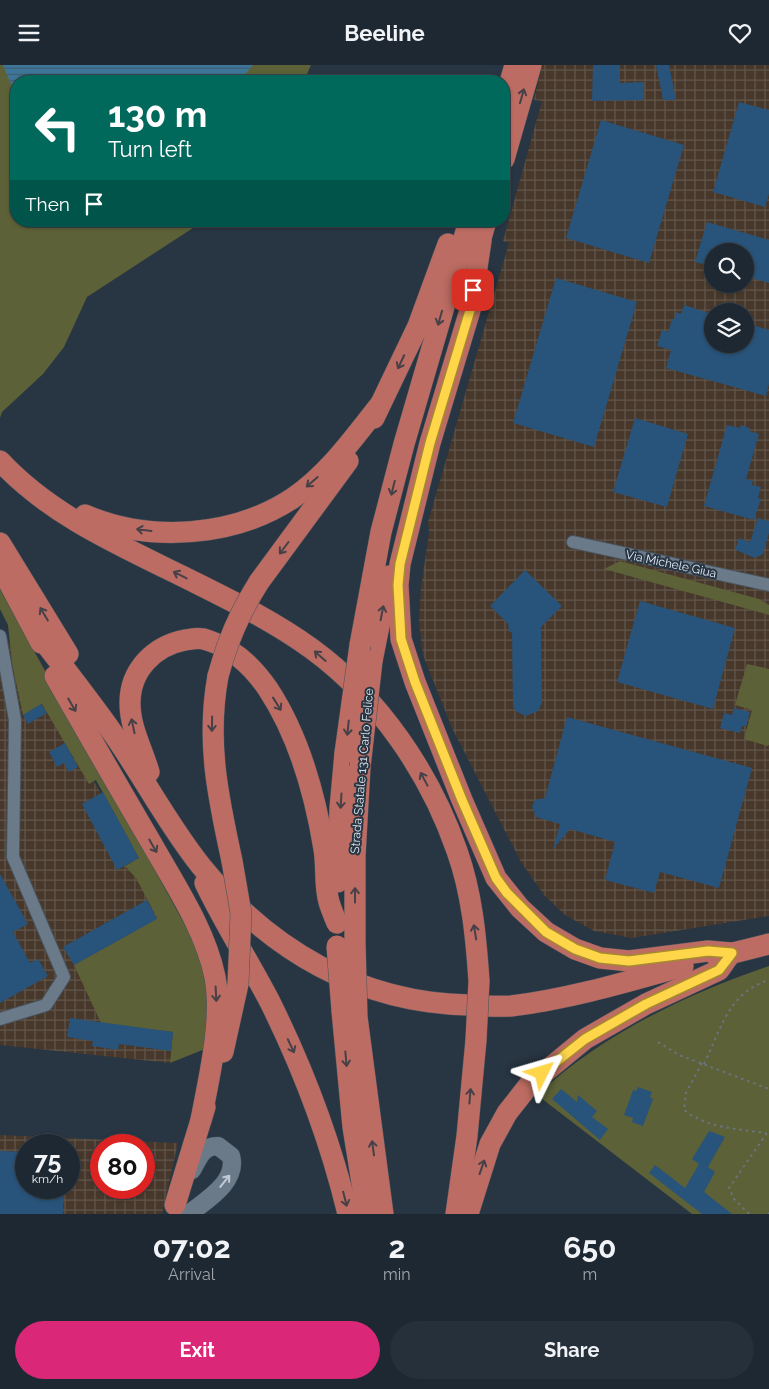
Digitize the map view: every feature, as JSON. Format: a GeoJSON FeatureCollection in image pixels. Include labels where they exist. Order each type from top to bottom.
{"type":"FeatureCollection","features":[{"type":"Feature","properties":{"kind":"highway"},"geometry":{"type":"LineString","coordinates":[[510,82],[515,65]]}},
{"type":"Feature","properties":{"kind":"highway"},"geometry":{"type":"LineString","coordinates":[[510,137],[530,65]]}},
{"type":"Feature","properties":{"kind":"highway"},"geometry":{"type":"LineString","coordinates":[[201,1120],[227,1039],[238,984],[241,913],[214,773],[212,726],[218,676],[229,635],[259,582],[339,475],[370,429],[379,406],[418,326],[449,242],[458,227]]}},
{"type":"Feature","properties":{"kind":"highway","name":"Strada Statale 131 Carlo Felice"},"geometry":{"type":"LineString","coordinates":[[346,945],[337,923],[340,808],[352,760],[381,532],[399,461],[467,227]]}},
{"type":"Feature","properties":{"kind":"highway"},"geometry":{"type":"LineString","coordinates":[[483,231],[471,307],[433,434],[400,564],[398,585],[401,639],[415,682],[462,800],[496,878],[520,908],[546,932],[575,949],[600,958],[629,961],[708,951],[732,953]]}},
{"type":"Feature","properties":{"kind":"highway","name":"Strada Statale 131 Carlo Felice"},"geometry":{"type":"LineString","coordinates":[[366,653],[408,487],[483,231]]}},
{"type":"Feature","properties":{"kind":"highway"},"geometry":{"type":"LineString","coordinates":[[0,460],[54,499],[90,517],[139,530],[185,532],[220,527],[255,516],[294,497],[344,450],[379,406]]}},
{"type":"Feature","properties":{"kind":"highway"},"geometry":{"type":"LineString","coordinates":[[0,460],[31,491],[68,517],[110,541],[265,618],[313,649],[360,693],[391,727],[417,766],[440,808],[458,852],[470,901],[476,942],[479,981],[476,1040],[467,1136],[456,1214]]}},
{"type":"Feature","properties":{"kind":"highway"},"geometry":{"type":"LineString","coordinates":[[0,543],[80,674],[112,732]]}},
{"type":"Feature","properties":{"kind":"highway"},"geometry":{"type":"LineString","coordinates":[[0,566],[35,630],[54,673],[183,898],[202,937],[215,977],[216,1001],[212,1061],[201,1120],[179,1211]]}},
{"type":"Feature","properties":{"kind":"highway"},"geometry":{"type":"LineString","coordinates":[[35,630],[112,732],[199,864],[229,899],[280,942],[309,961],[350,982],[392,996],[439,1005],[508,1006],[602,988],[769,944]]}},
{"type":"Feature","properties":{"kind":"highway"},"geometry":{"type":"LineString","coordinates":[[160,805],[132,724],[130,702],[132,685],[143,663],[152,654],[178,641],[205,639],[234,653],[249,665],[267,688],[286,719],[313,798],[326,862],[328,901],[337,923]]}},
{"type":"Feature","properties":{"kind":"highway","name":"Strada Statale 131 Carlo Felice"},"geometry":{"type":"LineString","coordinates":[[352,760],[355,856],[346,945],[353,1127],[367,1214]]}},
{"type":"Feature","properties":{"kind":"highway"},"geometry":{"type":"LineString","coordinates":[[187,845],[221,917],[270,1002],[296,1056],[318,1108],[335,1160],[348,1214]]}},
{"type":"Feature","properties":{"kind":"highway"},"geometry":{"type":"LineString","coordinates":[[468,1214],[490,1144],[507,1113],[529,1085],[585,1039],[646,1004],[719,970],[732,953]]}},
{"type":"Feature","properties":{"kind":"highway","name":"Strada Statale 131 Carlo Felice"},"geometry":{"type":"LineString","coordinates":[[349,1014],[383,1214]]}},
{"type":"Feature","properties":{"kind":"street","name":"Via Michele Giua"},"geometry":{"type":"LineString","coordinates":[[573,542],[769,585]]}},
{"type":"Feature","properties":{"kind":"street"},"geometry":{"type":"LineString","coordinates":[[0,636],[15,720],[13,857],[64,977],[46,1005],[0,1019]]}},
{"type":"Feature","properties":{"kind":"path"},"geometry":{"type":"LineString","coordinates":[[766,1133],[715,1126],[692,1117],[684,1110],[686,1093],[703,1064],[733,1003],[744,991],[769,980]]}},
{"type":"Feature","properties":{"kind":"path"},"geometry":{"type":"LineString","coordinates":[[658,1042],[679,1055],[769,1089]]}},
{"type":"Feature","properties":{"kind":"path"},"geometry":{"type":"LineString","coordinates":[[749,1214],[734,1199],[729,1188],[769,1130]]}},
{"type":"Feature","properties":{"kind":"shaded area"},"geometry":{"type":"Polygon","coordinates":[[[542,65],[769,65],[769,916],[632,938],[594,931],[565,915],[544,895],[521,862],[452,728],[423,655],[419,622],[421,587],[429,533],[428,522],[509,243],[503,241],[507,227],[510,227],[510,216],[542,101],[534,100],[542,65]]]}},
{"type":"Feature","properties":{"kind":"shaded area"},"geometry":{"type":"Polygon","coordinates":[[[0,628],[202,958],[170,1063],[0,1045],[0,628]]]}},
{"type":"Feature","properties":{"kind":"shaded area"},"geometry":{"type":"Polygon","coordinates":[[[0,1135],[15,1136],[15,1199],[80,1199],[80,1139],[90,1139],[90,1199],[155,1199],[155,1142],[178,1143],[162,1214],[0,1214],[0,1135]]]}},
{"type":"Feature","properties":{"kind":"green space"},"geometry":{"type":"Polygon","coordinates":[[[0,65],[311,65],[307,75],[10,75],[10,227],[193,227],[87,297],[64,347],[43,374],[2,412],[0,418],[0,65]]]}},
{"type":"Feature","properties":{"kind":"green space"},"geometry":{"type":"Polygon","coordinates":[[[620,561],[759,599],[769,605],[769,615],[604,569],[620,561]]]}},
{"type":"Feature","properties":{"kind":"green space"},"geometry":{"type":"Polygon","coordinates":[[[0,589],[191,936],[206,979],[208,1018],[205,1049],[170,1063],[173,1032],[101,1023],[74,965],[157,918],[136,878],[125,866],[139,858],[96,780],[89,784],[42,704],[23,715],[12,663],[8,625],[0,609],[0,589]]]}},
{"type":"Feature","properties":{"kind":"green space"},"geometry":{"type":"Polygon","coordinates":[[[747,664],[769,669],[769,745],[767,746],[744,739],[752,710],[735,705],[747,664]]]}},
{"type":"Feature","properties":{"kind":"green space"},"geometry":{"type":"Polygon","coordinates":[[[769,966],[769,1214],[692,1214],[537,1095],[562,1073],[617,1035],[676,1003],[769,966]]]}},
{"type":"Feature","properties":{"kind":"water"},"geometry":{"type":"Polygon","coordinates":[[[3,65],[253,65],[244,75],[10,75],[10,82],[3,65]]]}},
{"type":"Feature","properties":{"kind":"building"},"geometry":{"type":"Polygon","coordinates":[[[593,65],[620,65],[620,83],[644,82],[644,100],[592,101],[593,65]]]}},
{"type":"Feature","properties":{"kind":"building"},"geometry":{"type":"Polygon","coordinates":[[[656,65],[669,65],[676,100],[663,100],[656,65]]]}},
{"type":"Feature","properties":{"kind":"building"},"geometry":{"type":"Polygon","coordinates":[[[739,102],[769,110],[769,194],[765,207],[713,192],[739,102]]]}},
{"type":"Feature","properties":{"kind":"building"},"geometry":{"type":"Polygon","coordinates":[[[601,120],[684,145],[649,263],[566,238],[601,120]]]}},
{"type":"Feature","properties":{"kind":"building"},"geometry":{"type":"Polygon","coordinates":[[[707,222],[769,240],[769,283],[754,279],[754,243],[704,243],[704,264],[695,262],[707,222]]]}},
{"type":"Feature","properties":{"kind":"building"},"geometry":{"type":"Polygon","coordinates":[[[556,278],[637,302],[594,447],[513,423],[556,278]]]}},
{"type":"Feature","properties":{"kind":"building"},"geometry":{"type":"Polygon","coordinates":[[[684,305],[704,311],[704,353],[754,353],[754,326],[769,330],[769,384],[766,396],[666,368],[671,350],[657,346],[662,330],[668,332],[676,312],[681,314],[684,305]]]}},
{"type":"Feature","properties":{"kind":"building"},"geometry":{"type":"Polygon","coordinates":[[[635,418],[688,434],[667,507],[613,492],[635,418]]]}},
{"type":"Feature","properties":{"kind":"building"},"geometry":{"type":"Polygon","coordinates":[[[727,425],[740,428],[741,425],[750,428],[749,431],[759,434],[746,479],[753,481],[752,485],[761,487],[758,498],[761,499],[754,520],[704,506],[727,425]]]}},
{"type":"Feature","properties":{"kind":"building"},"geometry":{"type":"Polygon","coordinates":[[[758,518],[769,521],[769,533],[763,554],[755,558],[736,550],[736,547],[739,538],[750,542],[758,518]]]}},
{"type":"Feature","properties":{"kind":"building"},"geometry":{"type":"Polygon","coordinates":[[[525,570],[562,606],[541,627],[542,703],[538,711],[526,716],[517,712],[513,707],[512,632],[509,632],[508,624],[490,606],[525,570]]]}},
{"type":"Feature","properties":{"kind":"building"},"geometry":{"type":"Polygon","coordinates":[[[640,601],[735,628],[713,709],[617,682],[640,601]]]}},
{"type":"Feature","properties":{"kind":"building"},"geometry":{"type":"Polygon","coordinates":[[[41,704],[47,713],[28,724],[23,715],[41,704]]]}},
{"type":"Feature","properties":{"kind":"building"},"geometry":{"type":"Polygon","coordinates":[[[734,708],[750,712],[746,727],[742,726],[740,733],[720,728],[724,713],[732,715],[734,708]]]}},
{"type":"Feature","properties":{"kind":"building"},"geometry":{"type":"Polygon","coordinates":[[[567,717],[752,768],[719,888],[660,872],[654,893],[605,880],[615,842],[570,829],[553,849],[560,824],[536,817],[532,807],[535,800],[545,798],[567,717]]]}},
{"type":"Feature","properties":{"kind":"building"},"geometry":{"type":"Polygon","coordinates":[[[65,743],[78,767],[69,772],[64,763],[57,767],[49,752],[65,743]]]}},
{"type":"Feature","properties":{"kind":"building"},"geometry":{"type":"Polygon","coordinates":[[[103,792],[139,858],[117,870],[82,804],[103,792]]]}},
{"type":"Feature","properties":{"kind":"building"},"geometry":{"type":"Polygon","coordinates":[[[0,874],[28,924],[13,932],[30,963],[38,959],[48,976],[0,1003],[0,874]]]}},
{"type":"Feature","properties":{"kind":"building"},"geometry":{"type":"Polygon","coordinates":[[[147,900],[157,919],[74,965],[63,947],[147,900]]]}},
{"type":"Feature","properties":{"kind":"building"},"geometry":{"type":"Polygon","coordinates":[[[70,1018],[173,1032],[171,1051],[119,1044],[118,1050],[92,1046],[93,1041],[67,1037],[70,1018]]]}},
{"type":"Feature","properties":{"kind":"building"},"geometry":{"type":"Polygon","coordinates":[[[638,1087],[652,1092],[650,1097],[653,1099],[643,1126],[632,1122],[633,1118],[624,1115],[633,1090],[636,1091],[638,1087]]]}},
{"type":"Feature","properties":{"kind":"building"},"geometry":{"type":"Polygon","coordinates":[[[561,1089],[577,1102],[578,1095],[597,1111],[592,1117],[608,1129],[600,1140],[552,1099],[561,1089]]]}},
{"type":"Feature","properties":{"kind":"building"},"geometry":{"type":"Polygon","coordinates":[[[709,1131],[725,1137],[708,1167],[715,1172],[704,1192],[732,1214],[702,1214],[649,1173],[655,1165],[685,1188],[699,1164],[692,1159],[709,1131]]]}},
{"type":"Feature","properties":{"kind":"building"},"geometry":{"type":"Polygon","coordinates":[[[0,1151],[15,1152],[15,1199],[64,1199],[63,1214],[0,1214],[0,1151]]]}},
{"type":"Feature","properties":{"kind":"route"},"geometry":{"type":"LineString","coordinates":[[473,290],[471,307],[430,443],[400,564],[398,585],[401,639],[415,682],[462,800],[496,878],[520,908],[546,932],[575,949],[600,958],[629,961],[708,951],[732,953],[719,970],[646,1004],[585,1039],[542,1073]]}}]}
